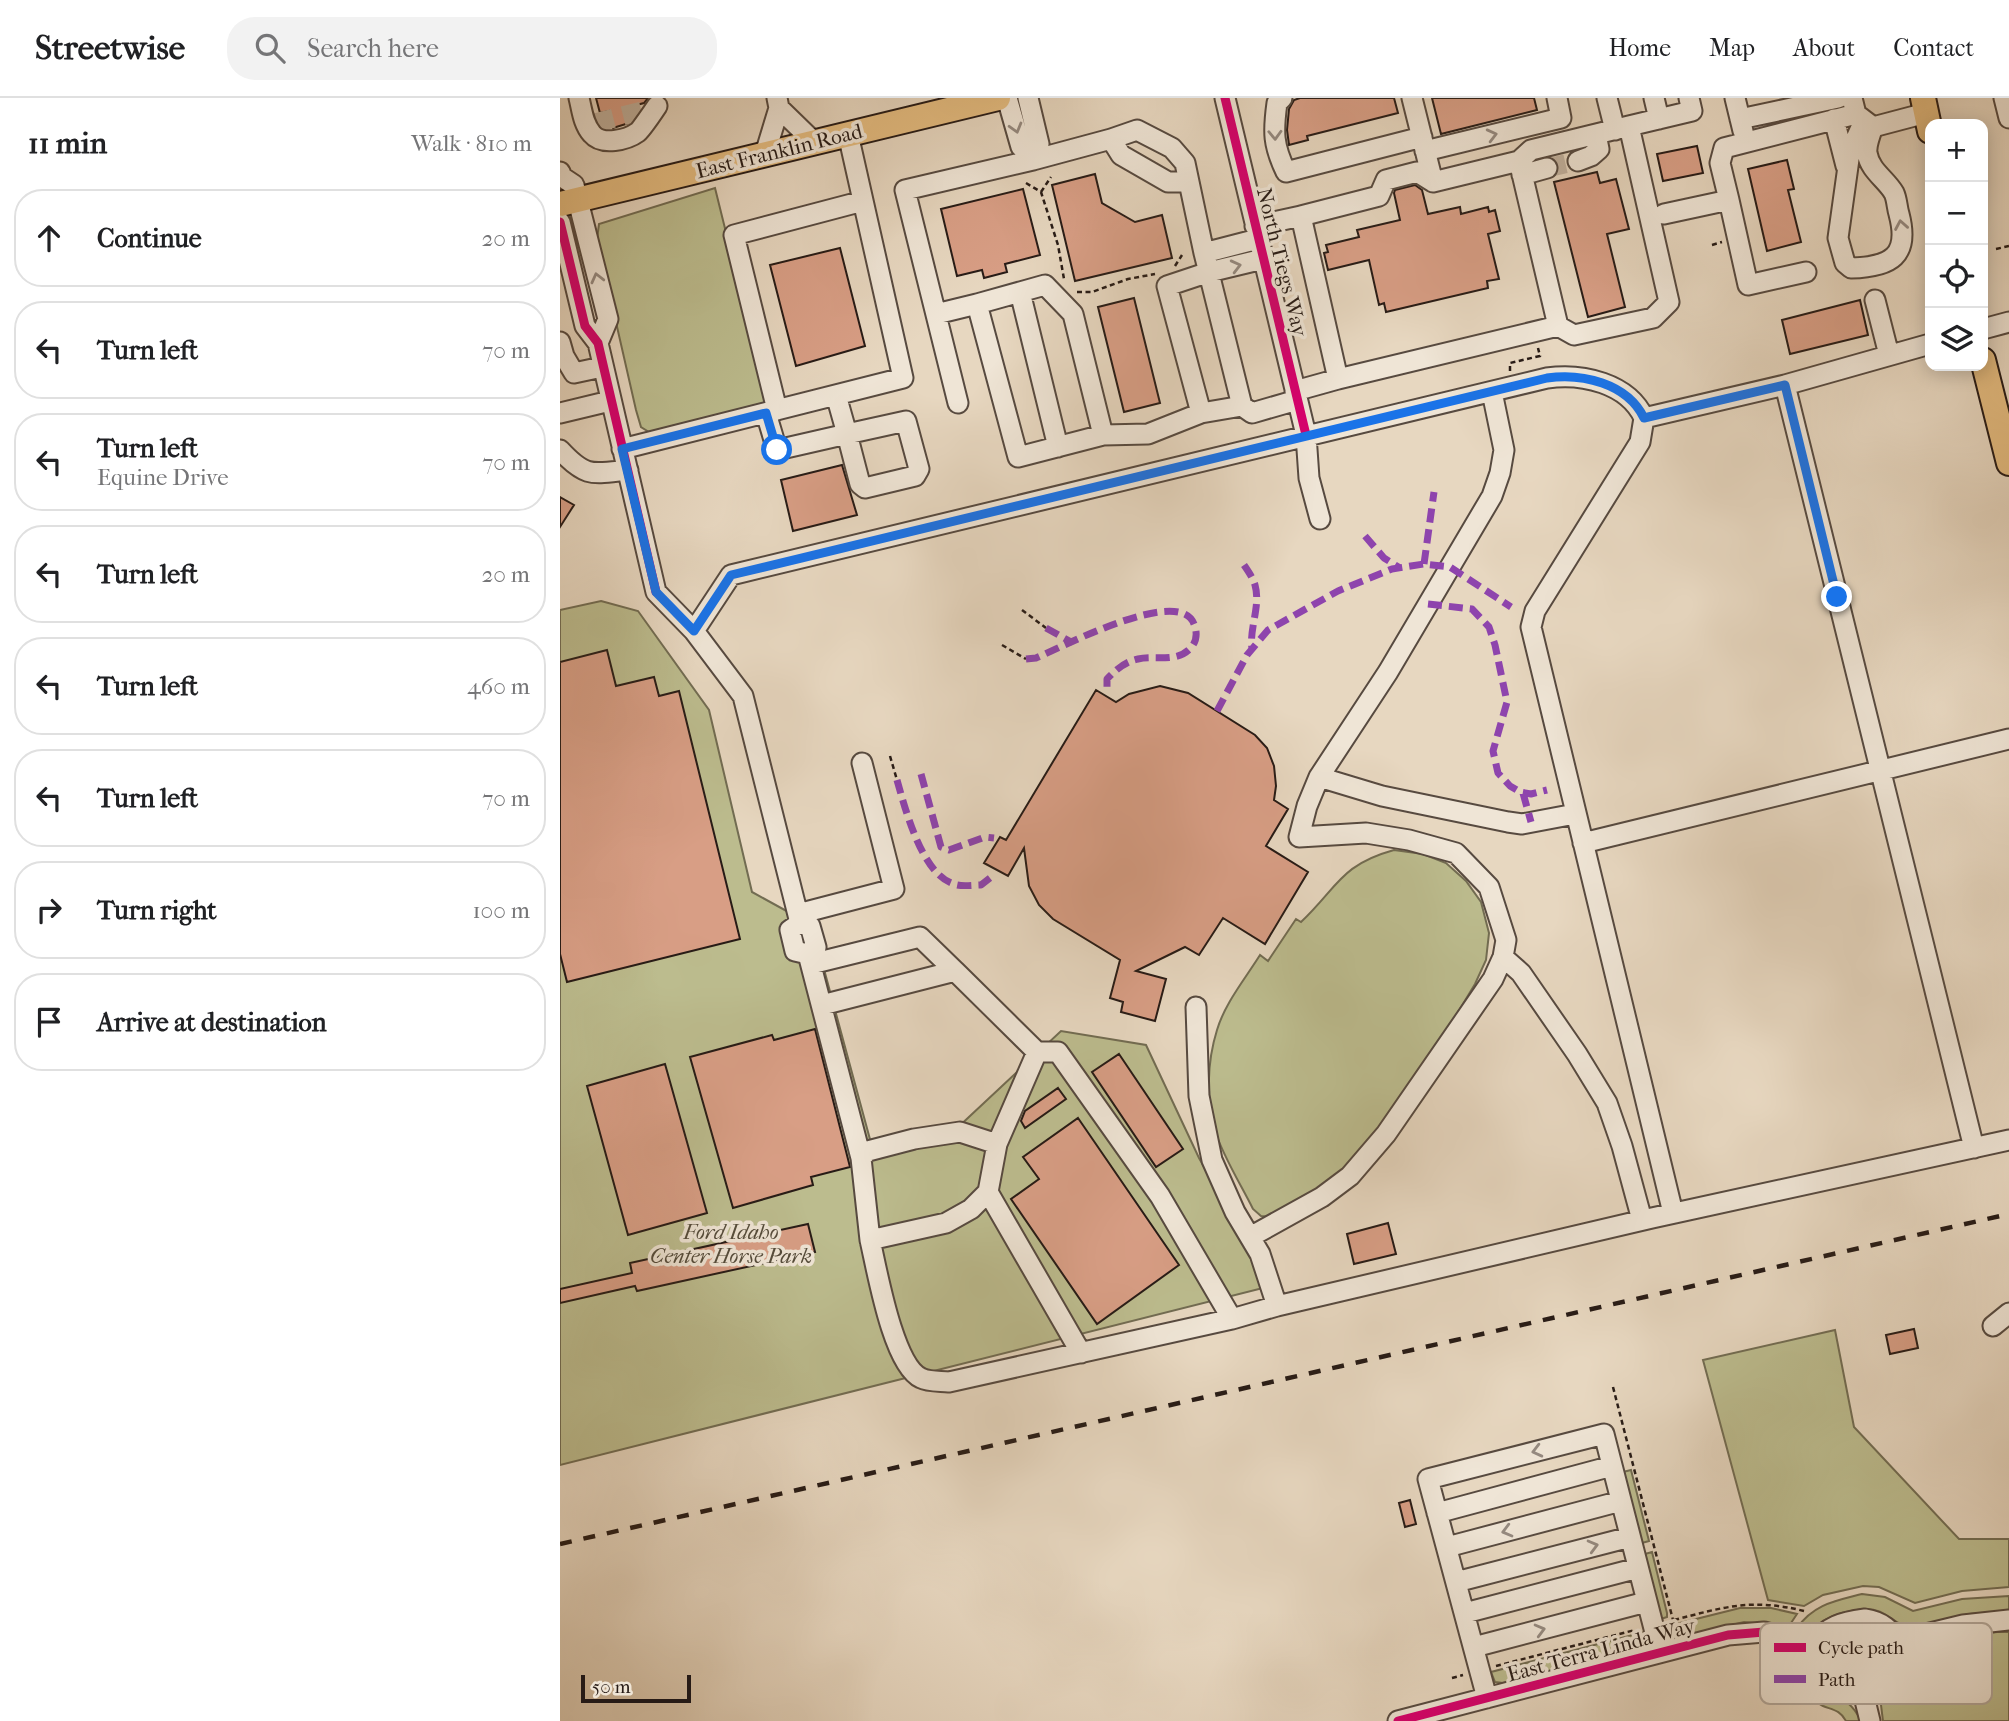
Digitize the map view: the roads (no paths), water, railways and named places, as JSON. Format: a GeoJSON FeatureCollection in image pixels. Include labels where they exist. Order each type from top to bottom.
{"type":"FeatureCollection","features":[{"type":"Feature","properties":{"kind":"main road","name":"East Franklin Road"},"geometry":{"type":"LineString","coordinates":[[569,202],[998,98]]}},
{"type":"Feature","properties":{"kind":"main road"},"geometry":{"type":"LineString","coordinates":[[1986,371],[2009,463]]}},
{"type":"Feature","properties":{"kind":"street"},"geometry":{"type":"LineString","coordinates":[[579,98],[584,121],[593,136],[602,141],[637,134],[660,102]]}},
{"type":"Feature","properties":{"kind":"street"},"geometry":{"type":"LineString","coordinates":[[586,98],[590,116],[600,130],[610,133],[631,129],[642,111],[660,102]]}},
{"type":"Feature","properties":{"kind":"street"},"geometry":{"type":"LineString","coordinates":[[1007,98],[1021,147],[1032,157]]}},
{"type":"Feature","properties":{"kind":"street"},"geometry":{"type":"LineString","coordinates":[[1028,98],[1039,144],[1032,157]]}},
{"type":"Feature","properties":{"kind":"street","name":"North Tiegs Way"},"geometry":{"type":"LineString","coordinates":[[1225,98],[1306,435],[1309,478],[1320,519]]}},
{"type":"Feature","properties":{"kind":"street"},"geometry":{"type":"LineString","coordinates":[[1282,98],[1277,103],[1273,135],[1277,154],[1286,172],[1555,119]]}},
{"type":"Feature","properties":{"kind":"street"},"geometry":{"type":"LineString","coordinates":[[1412,98],[1433,182]]}},
{"type":"Feature","properties":{"kind":"street"},"geometry":{"type":"LineString","coordinates":[[1544,98],[1555,119]]}},
{"type":"Feature","properties":{"kind":"street"},"geometry":{"type":"LineString","coordinates":[[1555,119],[1557,98]]}},
{"type":"Feature","properties":{"kind":"street"},"geometry":{"type":"LineString","coordinates":[[977,304],[1018,457],[1103,435],[1148,433],[1201,413],[1242,406],[1252,412],[1338,379],[1558,326],[1574,335],[1653,318],[1669,302],[1613,130],[1607,98]]}},
{"type":"Feature","properties":{"kind":"street"},"geometry":{"type":"LineString","coordinates":[[1654,98],[1659,119]]}},
{"type":"Feature","properties":{"kind":"street"},"geometry":{"type":"LineString","coordinates":[[1558,326],[1521,168],[1531,150],[1692,111],[1689,98]]}},
{"type":"Feature","properties":{"kind":"street"},"geometry":{"type":"LineString","coordinates":[[1735,98],[1746,143]]}},
{"type":"Feature","properties":{"kind":"street"},"geometry":{"type":"LineString","coordinates":[[1740,119],[1838,98]]}},
{"type":"Feature","properties":{"kind":"street"},"geometry":{"type":"LineString","coordinates":[[2004,98],[2009,118]]}},
{"type":"Feature","properties":{"kind":"street"},"geometry":{"type":"LineString","coordinates":[[778,103],[815,143]]}},
{"type":"Feature","properties":{"kind":"street"},"geometry":{"type":"LineString","coordinates":[[765,155],[778,103]]}},
{"type":"Feature","properties":{"kind":"street"},"geometry":{"type":"LineString","coordinates":[[1806,272],[1748,285],[1720,163],[1724,148],[1861,115],[1926,114]]}},
{"type":"Feature","properties":{"kind":"street"},"geometry":{"type":"LineString","coordinates":[[1861,115],[1866,151],[1871,165],[1894,193],[1903,229],[1903,243],[1898,254],[1890,261],[1863,268],[1851,268],[1845,263],[1838,238],[1850,152],[1861,115]]}},
{"type":"Feature","properties":{"kind":"street"},"geometry":{"type":"LineString","coordinates":[[1834,120],[1847,171]]}},
{"type":"Feature","properties":{"kind":"street"},"geometry":{"type":"LineString","coordinates":[[958,403],[905,190],[1111,139],[1137,130],[1172,148],[1185,163],[1206,263],[1242,406]]}},
{"type":"Feature","properties":{"kind":"street"},"geometry":{"type":"LineString","coordinates":[[1578,161],[1591,156],[1599,149],[1613,130]]}},
{"type":"Feature","properties":{"kind":"street"},"geometry":{"type":"LineString","coordinates":[[622,449],[903,378],[848,134]]}},
{"type":"Feature","properties":{"kind":"street"},"geometry":{"type":"LineString","coordinates":[[1111,139],[1121,155],[1168,182],[1189,182]]}},
{"type":"Feature","properties":{"kind":"street"},"geometry":{"type":"LineString","coordinates":[[1201,413],[1167,286],[1183,281],[1206,263],[1256,232],[1301,216],[1379,196],[1386,180],[1417,173],[1433,182],[1521,168],[1547,168]]}},
{"type":"Feature","properties":{"kind":"street"},"geometry":{"type":"LineString","coordinates":[[561,176],[574,185],[569,202],[608,319],[598,343]]}},
{"type":"Feature","properties":{"kind":"street"},"geometry":{"type":"LineString","coordinates":[[1664,214],[1729,200]]}},
{"type":"Feature","properties":{"kind":"street"},"geometry":{"type":"LineString","coordinates":[[836,395],[847,434],[777,450],[772,411],[734,235],[863,201]]}},
{"type":"Feature","properties":{"kind":"street"},"geometry":{"type":"LineString","coordinates":[[1301,216],[1338,379]]}},
{"type":"Feature","properties":{"kind":"street"},"geometry":{"type":"LineString","coordinates":[[560,222],[567,289],[585,326],[598,343],[656,592],[694,631],[743,696],[799,919]]}},
{"type":"Feature","properties":{"kind":"street"},"geometry":{"type":"LineString","coordinates":[[1206,263],[1263,259]]}},
{"type":"Feature","properties":{"kind":"street"},"geometry":{"type":"LineString","coordinates":[[936,314],[1045,285],[1073,314],[1103,435]]}},
{"type":"Feature","properties":{"kind":"street"},"geometry":{"type":"LineString","coordinates":[[1020,292],[1058,447]]}},
{"type":"Feature","properties":{"kind":"street"},"geometry":{"type":"LineString","coordinates":[[1875,300],[1889,355]]}},
{"type":"Feature","properties":{"kind":"street"},"geometry":{"type":"LineString","coordinates":[[1988,328],[2009,322]]}},
{"type":"Feature","properties":{"kind":"street"},"geometry":{"type":"LineString","coordinates":[[560,342],[567,375],[602,367]]}},
{"type":"Feature","properties":{"kind":"street"},"geometry":{"type":"LineString","coordinates":[[1644,418],[1785,385],[1925,345]]}},
{"type":"Feature","properties":{"kind":"street"},"geometry":{"type":"LineString","coordinates":[[694,631],[731,575],[1306,435],[1567,375],[1589,378],[1615,389],[1640,409],[1644,418],[1640,442],[1552,581],[1535,611],[1531,627],[1673,1213]]}},
{"type":"Feature","properties":{"kind":"street"},"geometry":{"type":"LineString","coordinates":[[1785,385],[1974,1148]]}},
{"type":"Feature","properties":{"kind":"street"},"geometry":{"type":"LineString","coordinates":[[1250,1237],[1322,1197],[1350,1175],[1387,1134],[1493,979],[1503,957],[1506,940],[1489,887],[1456,853],[1409,840],[1366,833],[1299,837],[1307,806],[1319,777],[1388,672],[1492,496],[1504,450],[1501,389]]}},
{"type":"Feature","properties":{"kind":"street"},"geometry":{"type":"LineString","coordinates":[[560,413],[610,401]]}},
{"type":"Feature","properties":{"kind":"street"},"geometry":{"type":"LineString","coordinates":[[560,450],[575,466],[593,474],[628,470]]}},
{"type":"Feature","properties":{"kind":"street"},"geometry":{"type":"LineString","coordinates":[[1583,843],[2009,739]]}},
{"type":"Feature","properties":{"kind":"street"},"geometry":{"type":"LineString","coordinates":[[862,762],[894,889],[799,919],[790,930],[795,951],[809,959],[920,937],[1037,1052],[1058,1052],[1160,1196],[1232,1319]]}},
{"type":"Feature","properties":{"kind":"street"},"geometry":{"type":"LineString","coordinates":[[1319,777],[1382,796],[1522,824],[1575,814]]}},
{"type":"Feature","properties":{"kind":"street"},"geometry":{"type":"LineString","coordinates":[[1503,957],[1521,973],[1607,1103],[1642,1220]]}},
{"type":"Feature","properties":{"kind":"street"},"geometry":{"type":"LineString","coordinates":[[809,959],[861,1158],[870,1240],[893,1336],[911,1371],[922,1379],[948,1382],[1081,1353],[1642,1220],[2009,1140]]}},
{"type":"Feature","properties":{"kind":"street"},"geometry":{"type":"LineString","coordinates":[[822,1005],[955,971]]}},
{"type":"Feature","properties":{"kind":"street"},"geometry":{"type":"LineString","coordinates":[[1196,1007],[1199,1096],[1212,1160],[1235,1212],[1261,1254],[1277,1306]]}},
{"type":"Feature","properties":{"kind":"street"},"geometry":{"type":"LineString","coordinates":[[870,1240],[946,1223],[971,1209],[988,1192],[997,1144],[1037,1052]]}},
{"type":"Feature","properties":{"kind":"street"},"geometry":{"type":"LineString","coordinates":[[861,1158],[868,1151],[914,1139],[960,1132],[997,1144]]}},
{"type":"Feature","properties":{"kind":"street"},"geometry":{"type":"LineString","coordinates":[[988,1192],[1081,1353]]}},
{"type":"Feature","properties":{"kind":"street"},"geometry":{"type":"LineString","coordinates":[[1487,1698],[1428,1479],[1604,1434],[1660,1652]]}},
{"type":"Feature","properties":{"kind":"street"},"geometry":{"type":"LineString","coordinates":[[1437,1513],[1612,1466]]}},
{"type":"Feature","properties":{"kind":"street"},"geometry":{"type":"LineString","coordinates":[[1447,1547],[1621,1501]]}},
{"type":"Feature","properties":{"kind":"street"},"geometry":{"type":"LineString","coordinates":[[1456,1582],[1630,1536]]}},
{"type":"Feature","properties":{"kind":"street"},"geometry":{"type":"LineString","coordinates":[[1465,1614],[1638,1568]]}},
{"type":"Feature","properties":{"kind":"street"},"geometry":{"type":"LineString","coordinates":[[1474,1647],[1646,1602]]}},
{"type":"Feature","properties":{"kind":"street"},"geometry":{"type":"LineString","coordinates":[[1847,1623],[1865,1619],[1881,1623]]}},
{"type":"Feature","properties":{"kind":"street"},"geometry":{"type":"LineString","coordinates":[[1981,1623],[2009,1620]]}},
{"type":"Feature","properties":{"kind":"street","name":"East Terra Linda Way"},"geometry":{"type":"LineString","coordinates":[[1398,1721],[1728,1635],[1760,1632]]}},
{"type":"Feature","properties":{"kind":"tunnel"},"geometry":{"type":"LineString","coordinates":[[595,123],[642,111]]}},
{"type":"Feature","properties":{"kind":"tunnel"},"geometry":{"type":"LineString","coordinates":[[1547,168],[1578,161]]}},
{"type":"Feature","properties":{"kind":"railway"},"geometry":{"type":"LineString","coordinates":[[560,1544],[2009,1214]]}},
{"type":"Feature","properties":{"kind":"park label","name":"Ford Idaho Center Horse Park"},"geometry":{"type":"Point","coordinates":[731,1244]}}]}
